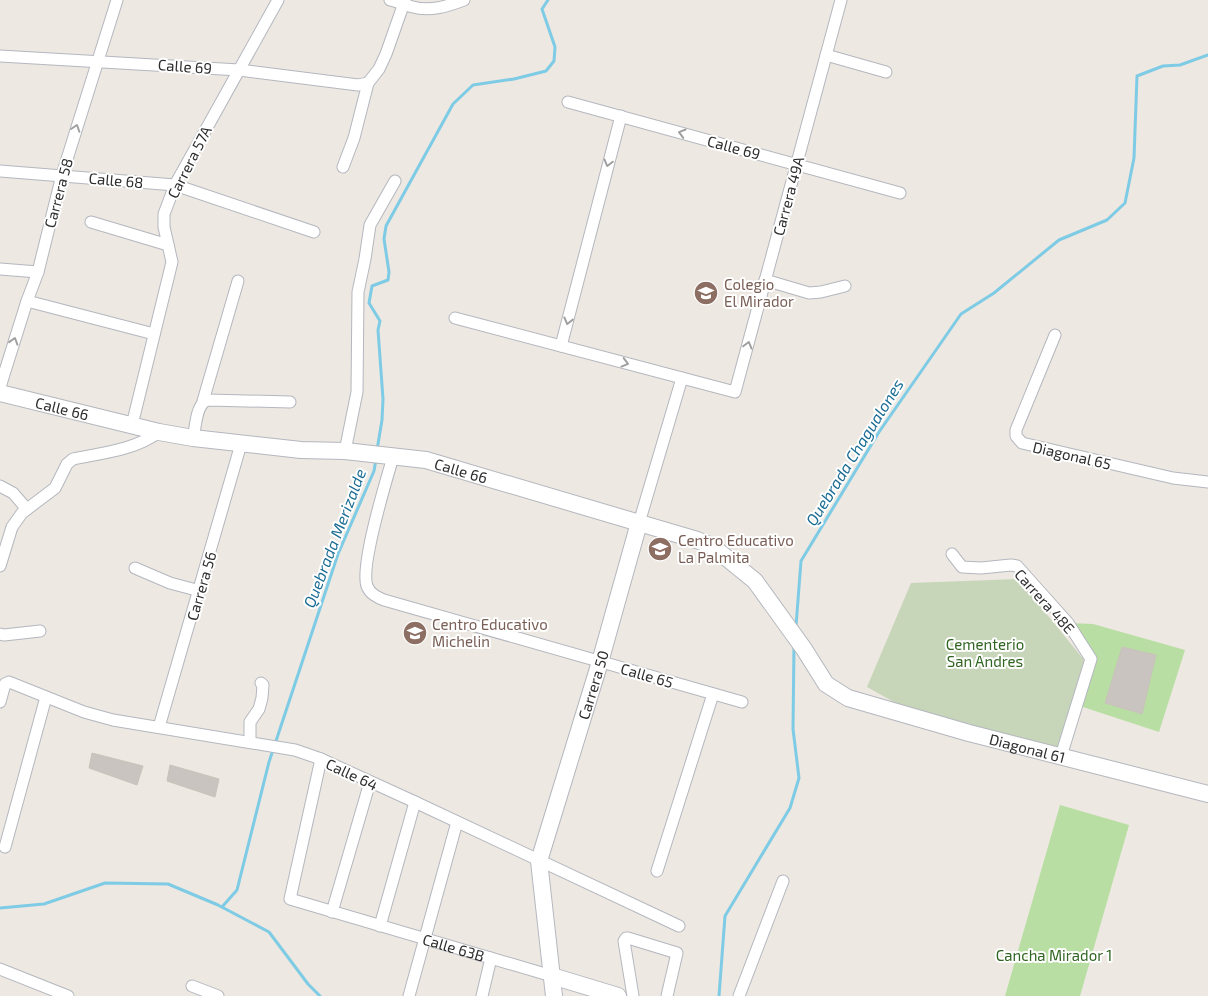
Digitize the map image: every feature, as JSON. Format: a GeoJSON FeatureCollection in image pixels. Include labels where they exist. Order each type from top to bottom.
{"type":"FeatureCollection","features":[{"type":"Feature","properties":{"kind":"street","name":"Carrera 58"},"geometry":{"type":"LineString","coordinates":[[0,387],[26,301],[38,272],[62,175],[118,0]]}},
{"type":"Feature","properties":{"kind":"street","name":"Carrera 57A"},"geometry":{"type":"LineString","coordinates":[[132,426],[172,262],[164,227],[164,214],[175,185],[278,0]]}},
{"type":"Feature","properties":{"kind":"street"},"geometry":{"type":"LineString","coordinates":[[390,0],[405,1],[410,6],[431,9],[464,0]]}},
{"type":"Feature","properties":{"kind":"street","name":"Carrera 49A"},"geometry":{"type":"LineString","coordinates":[[682,378],[735,392],[841,0]]}},
{"type":"Feature","properties":{"kind":"street"},"geometry":{"type":"LineString","coordinates":[[343,167],[354,138],[368,83],[379,69],[386,54],[405,1]]}},
{"type":"Feature","properties":{"kind":"street"},"geometry":{"type":"LineString","coordinates":[[826,55],[886,72]]}},
{"type":"Feature","properties":{"kind":"street","name":"Calle 69"},"geometry":{"type":"LineString","coordinates":[[0,56],[239,70],[358,85],[368,83]]}},
{"type":"Feature","properties":{"kind":"street","name":"Calle 69"},"geometry":{"type":"LineString","coordinates":[[568,102],[900,193]]}},
{"type":"Feature","properties":{"kind":"street"},"geometry":{"type":"LineString","coordinates":[[561,346],[620,116]]}},
{"type":"Feature","properties":{"kind":"street","name":"Calle 68"},"geometry":{"type":"LineString","coordinates":[[0,171],[175,185],[314,232]]}},
{"type":"Feature","properties":{"kind":"street"},"geometry":{"type":"LineString","coordinates":[[345,451],[357,392],[358,292],[370,225],[395,181]]}},
{"type":"Feature","properties":{"kind":"street"},"geometry":{"type":"LineString","coordinates":[[91,222],[168,246]]}},
{"type":"Feature","properties":{"kind":"street"},"geometry":{"type":"LineString","coordinates":[[0,269],[38,272]]}},
{"type":"Feature","properties":{"kind":"street"},"geometry":{"type":"LineString","coordinates":[[765,280],[810,293],[845,286]]}},
{"type":"Feature","properties":{"kind":"street"},"geometry":{"type":"LineString","coordinates":[[193,438],[238,281]]}},
{"type":"Feature","properties":{"kind":"street"},"geometry":{"type":"LineString","coordinates":[[26,301],[154,334]]}},
{"type":"Feature","properties":{"kind":"street"},"geometry":{"type":"LineString","coordinates":[[455,318],[682,378]]}},
{"type":"Feature","properties":{"kind":"street","name":"Diagonal 65"},"geometry":{"type":"LineString","coordinates":[[1055,335],[1016,430],[1016,436],[1022,443],[1173,478],[1208,482]]}},
{"type":"Feature","properties":{"kind":"street","name":"Carrera 50"},"geometry":{"type":"LineString","coordinates":[[554,996],[539,861],[600,662],[682,378]]}},
{"type":"Feature","properties":{"kind":"street","name":"Calle 66"},"geometry":{"type":"LineString","coordinates":[[0,393],[132,426],[193,438],[426,460],[712,546],[755,581],[826,684],[848,698]]}},
{"type":"Feature","properties":{"kind":"street"},"geometry":{"type":"LineString","coordinates":[[202,403],[208,400],[290,402]]}},
{"type":"Feature","properties":{"kind":"street"},"geometry":{"type":"LineString","coordinates":[[0,566],[12,527],[22,513],[56,488],[67,464],[73,459],[148,440],[159,432]]}},
{"type":"Feature","properties":{"kind":"street","name":"Carrera 56"},"geometry":{"type":"LineString","coordinates":[[159,727],[200,591],[241,444]]}},
{"type":"Feature","properties":{"kind":"street","name":"Calle 65"},"geometry":{"type":"LineString","coordinates":[[392,457],[367,562],[366,584],[372,594],[384,600],[742,702]]}},
{"type":"Feature","properties":{"kind":"street"},"geometry":{"type":"LineString","coordinates":[[0,486],[13,493],[27,509]]}},
{"type":"Feature","properties":{"kind":"street","name":"Carrera 48E"},"geometry":{"type":"LineString","coordinates":[[952,554],[962,567],[1017,566],[1068,623],[1091,659],[1061,756]]}},
{"type":"Feature","properties":{"kind":"street"},"geometry":{"type":"LineString","coordinates":[[135,568],[170,583],[200,591]]}},
{"type":"Feature","properties":{"kind":"street"},"geometry":{"type":"LineString","coordinates":[[0,634],[40,631]]}},
{"type":"Feature","properties":{"kind":"street","name":"Calle 64"},"geometry":{"type":"LineString","coordinates":[[0,702],[5,684],[9,682],[84,712],[113,720],[295,750],[321,759],[415,802],[679,926]]}},
{"type":"Feature","properties":{"kind":"street"},"geometry":{"type":"LineString","coordinates":[[250,742],[250,722],[259,709],[262,698],[263,685],[261,683]]}},
{"type":"Feature","properties":{"kind":"street"},"geometry":{"type":"LineString","coordinates":[[657,871],[713,694]]}},
{"type":"Feature","properties":{"kind":"street"},"geometry":{"type":"LineString","coordinates":[[6,847],[46,697]]}},
{"type":"Feature","properties":{"kind":"street","name":"Diagonal 61"},"geometry":{"type":"LineString","coordinates":[[848,698],[969,733],[1208,794]]}},
{"type":"Feature","properties":{"kind":"street","name":"Calle 63B"},"geometry":{"type":"LineString","coordinates":[[321,759],[290,899],[618,996]]}},
{"type":"Feature","properties":{"kind":"street"},"geometry":{"type":"LineString","coordinates":[[332,912],[370,782]]}},
{"type":"Feature","properties":{"kind":"street"},"geometry":{"type":"LineString","coordinates":[[380,926],[415,802]]}},
{"type":"Feature","properties":{"kind":"street"},"geometry":{"type":"LineString","coordinates":[[408,996],[457,822]]}},
{"type":"Feature","properties":{"kind":"street"},"geometry":{"type":"LineString","coordinates":[[739,996],[783,881]]}},
{"type":"Feature","properties":{"kind":"street"},"geometry":{"type":"LineString","coordinates":[[633,996],[624,941],[626,938],[677,952],[667,996]]}},
{"type":"Feature","properties":{"kind":"street"},"geometry":{"type":"LineString","coordinates":[[482,996],[491,958]]}},
{"type":"Feature","properties":{"kind":"street"},"geometry":{"type":"LineString","coordinates":[[0,969],[68,996]]}},
{"type":"Feature","properties":{"kind":"street"},"geometry":{"type":"LineString","coordinates":[[192,986],[218,996]]}},
{"type":"Feature","properties":{"kind":"green space","name":"Cementerio San Andres"},"geometry":{"type":"Polygon","coordinates":[[[1018,579],[1084,660],[1057,752],[981,735],[969,724],[901,706],[867,687],[911,583],[1018,579]]]}},
{"type":"Feature","properties":{"kind":"green space"},"geometry":{"type":"Polygon","coordinates":[[[1068,623],[1093,624],[1185,650],[1159,732],[1077,705],[1091,659],[1068,623]]]}},
{"type":"Feature","properties":{"kind":"green space","name":"Cancha Mirador 1"},"geometry":{"type":"Polygon","coordinates":[[[1060,805],[1129,825],[1080,996],[1005,996],[1060,805]]]}},
{"type":"Feature","properties":{"kind":"building"},"geometry":{"type":"Polygon","coordinates":[[[1122,647],[1156,655],[1142,714],[1105,703],[1122,647]]]}},
{"type":"Feature","properties":{"kind":"building"},"geometry":{"type":"Polygon","coordinates":[[[92,753],[143,766],[137,785],[89,768],[92,753]]]}},
{"type":"Feature","properties":{"kind":"building"},"geometry":{"type":"Polygon","coordinates":[[[170,765],[219,779],[215,797],[167,781],[170,765]]]}},
{"type":"Feature","properties":{"kind":"waterway","name":"Quebrada Merizalde"},"geometry":{"type":"LineString","coordinates":[[377,450],[383,399],[378,330],[380,321],[369,303],[372,286],[388,280],[389,272],[384,239],[386,226],[453,104],[473,85],[514,79],[546,71],[554,61],[555,47],[542,9],[548,0]]}},
{"type":"Feature","properties":{"kind":"waterway","name":"Quebrada Chagualones"},"geometry":{"type":"LineString","coordinates":[[796,626],[801,561],[879,432],[961,314],[994,293],[1059,240],[1107,220],[1125,203],[1134,158],[1137,76],[1163,66],[1180,65],[1208,55]]}},
{"type":"Feature","properties":{"kind":"waterway","name":"Quebrada Merizalde"},"geometry":{"type":"LineString","coordinates":[[222,907],[237,890],[269,762],[338,554],[374,471],[376,459]]}},
{"type":"Feature","properties":{"kind":"waterway","name":"Quebrada Chagualones"},"geometry":{"type":"LineString","coordinates":[[719,996],[725,916],[790,808],[799,778],[793,729],[794,645]]}},
{"type":"Feature","properties":{"kind":"waterway"},"geometry":{"type":"LineString","coordinates":[[0,908],[44,904],[105,883],[168,884],[218,905],[269,932],[308,984],[320,996]]}},
{"type":"Feature","properties":{"kind":"place","name":"Colegio El Mirador"},"geometry":{"type":"Point","coordinates":[706,293]}},
{"type":"Feature","properties":{"kind":"place","name":"Centro Educativo La Palmita"},"geometry":{"type":"Point","coordinates":[660,549]}},
{"type":"Feature","properties":{"kind":"place","name":"Centro Educativo Michelin"},"geometry":{"type":"Point","coordinates":[415,633]}}]}
